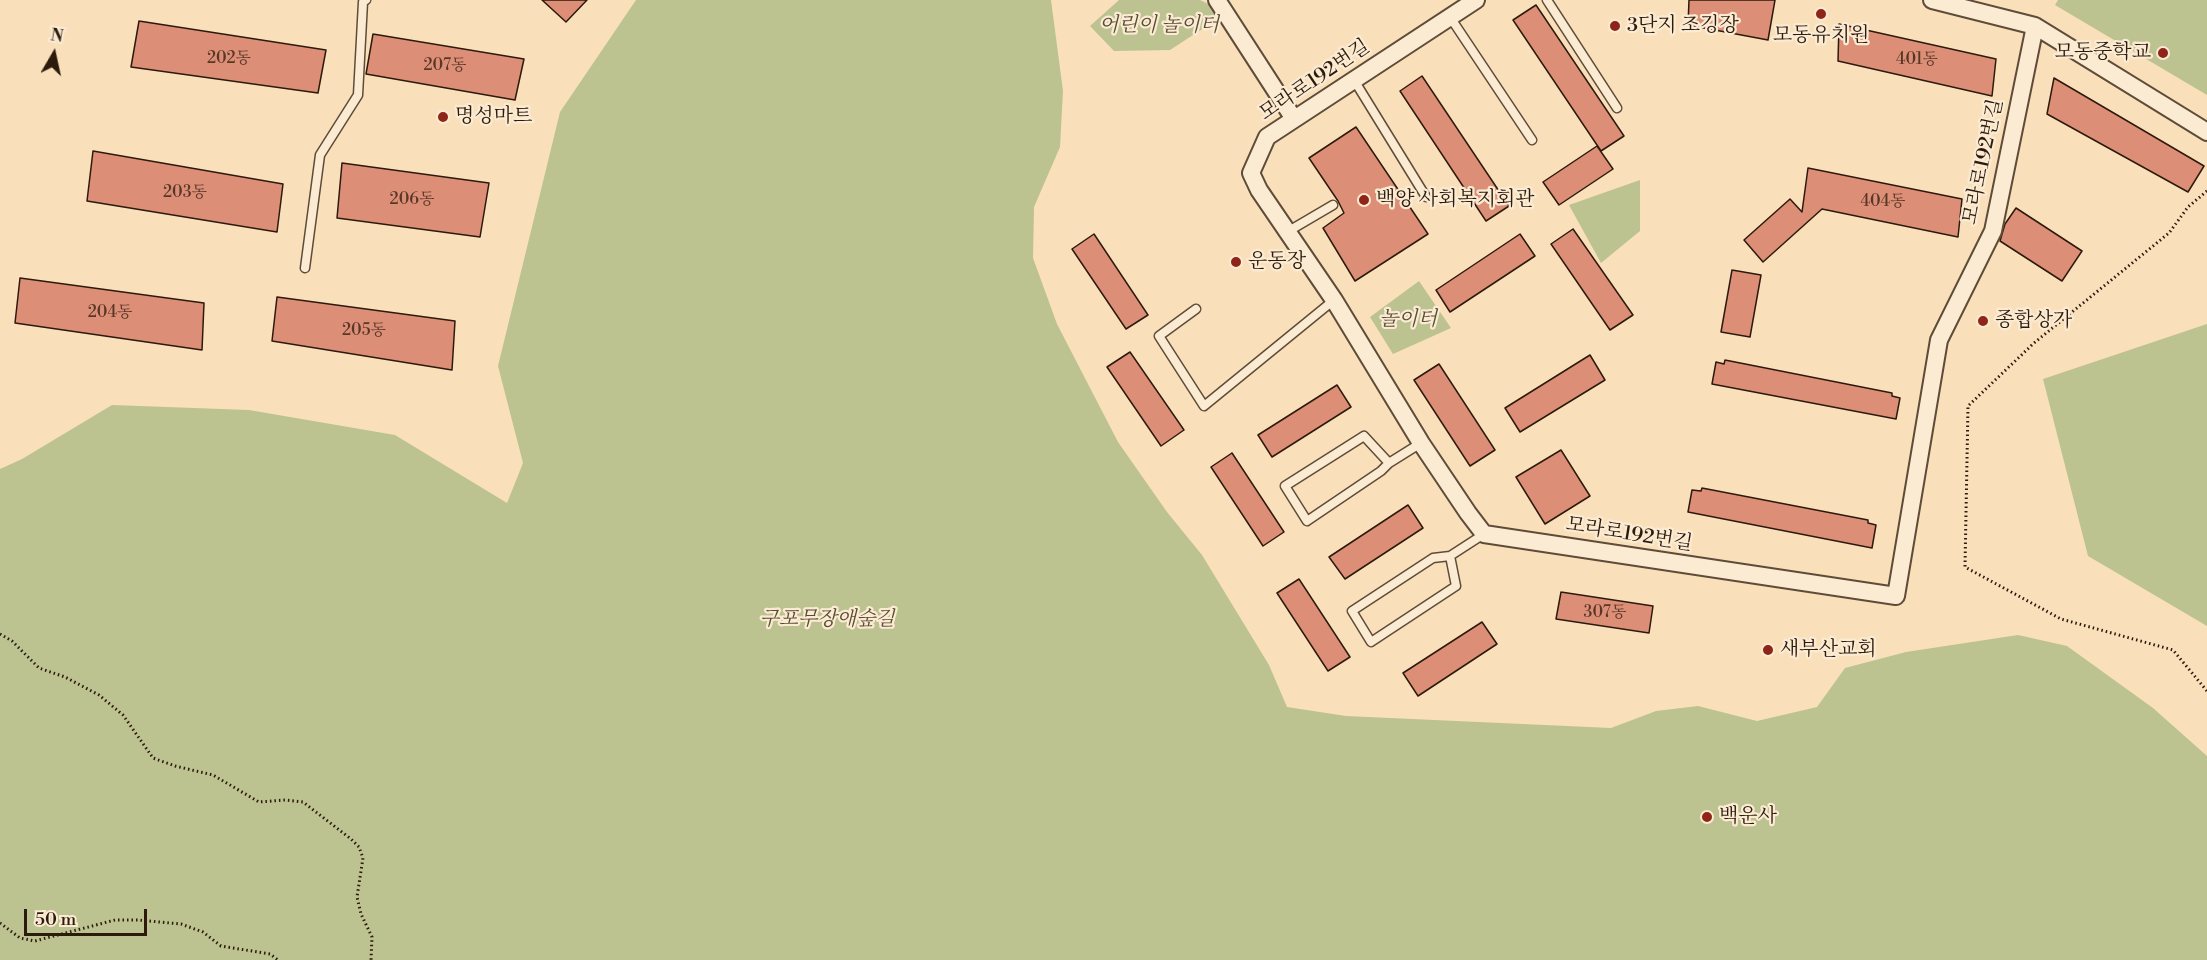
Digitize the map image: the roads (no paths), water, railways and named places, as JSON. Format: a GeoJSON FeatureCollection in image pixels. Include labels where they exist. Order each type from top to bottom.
{"type":"FeatureCollection","features":[{"type":"Feature","properties":{"kind":"street"},"geometry":{"type":"LineString","coordinates":[[1217,0],[1294,119]]}},
{"type":"Feature","properties":{"kind":"street","name":"모라로192번길"},"geometry":{"type":"LineString","coordinates":[[1476,0],[1267,137],[1251,173],[1259,190],[1334,300],[1421,443],[1484,534],[1896,596],[1939,340],[1993,231],[2035,26]]}},
{"type":"Feature","properties":{"kind":"street"},"geometry":{"type":"LineString","coordinates":[[1932,0],[2035,26],[2207,132]]}},
{"type":"Feature","properties":{"kind":"lane"},"geometry":{"type":"LineString","coordinates":[[305,268],[320,155],[358,95],[363,2],[366,0]]}},
{"type":"Feature","properties":{"kind":"lane"},"geometry":{"type":"LineString","coordinates":[[1547,0],[1617,108]]}},
{"type":"Feature","properties":{"kind":"lane"},"geometry":{"type":"LineString","coordinates":[[1450,17],[1532,140]]}},
{"type":"Feature","properties":{"kind":"lane"},"geometry":{"type":"LineString","coordinates":[[1354,80],[1426,197]]}},
{"type":"Feature","properties":{"kind":"lane"},"geometry":{"type":"LineString","coordinates":[[1287,232],[1333,205]]}},
{"type":"Feature","properties":{"kind":"lane"},"geometry":{"type":"LineString","coordinates":[[1196,309],[1159,336],[1204,406],[1334,300]]}},
{"type":"Feature","properties":{"kind":"lane"},"geometry":{"type":"LineString","coordinates":[[1389,463],[1364,436],[1285,486],[1307,521],[1421,443]]}},
{"type":"Feature","properties":{"kind":"lane"},"geometry":{"type":"LineString","coordinates":[[1450,556],[1456,586],[1371,642],[1352,611],[1433,558],[1450,556],[1484,534]]}},
{"type":"Feature","properties":{"kind":"place","name":"모동유치원"},"geometry":{"type":"Point","coordinates":[1821,14]}},
{"type":"Feature","properties":{"kind":"place","name":"3단지 조깅장"},"geometry":{"type":"Point","coordinates":[1615,26]}},
{"type":"Feature","properties":{"kind":"place","name":"모동중학교"},"geometry":{"type":"Point","coordinates":[2163,53]}},
{"type":"Feature","properties":{"kind":"place","name":"명성마트"},"geometry":{"type":"Point","coordinates":[443,117]}},
{"type":"Feature","properties":{"kind":"place","name":"백양 사회복지회관"},"geometry":{"type":"Point","coordinates":[1364,200]}},
{"type":"Feature","properties":{"kind":"place","name":"운동장"},"geometry":{"type":"Point","coordinates":[1236,262]}},
{"type":"Feature","properties":{"kind":"place","name":"종합상가"},"geometry":{"type":"Point","coordinates":[1983,321]}},
{"type":"Feature","properties":{"kind":"place","name":"새부산교회"},"geometry":{"type":"Point","coordinates":[1768,650]}},
{"type":"Feature","properties":{"kind":"place","name":"백운사"},"geometry":{"type":"Point","coordinates":[1707,817]}},
{"type":"Feature","properties":{"kind":"park label","name":"어린이 놀이터"},"geometry":{"type":"Point","coordinates":[1159,26]}},
{"type":"Feature","properties":{"kind":"park label","name":"놀이터"},"geometry":{"type":"Point","coordinates":[1408,320]}},
{"type":"Feature","properties":{"kind":"park label","name":"구포무장애숲길"},"geometry":{"type":"Point","coordinates":[827,620]}}]}
